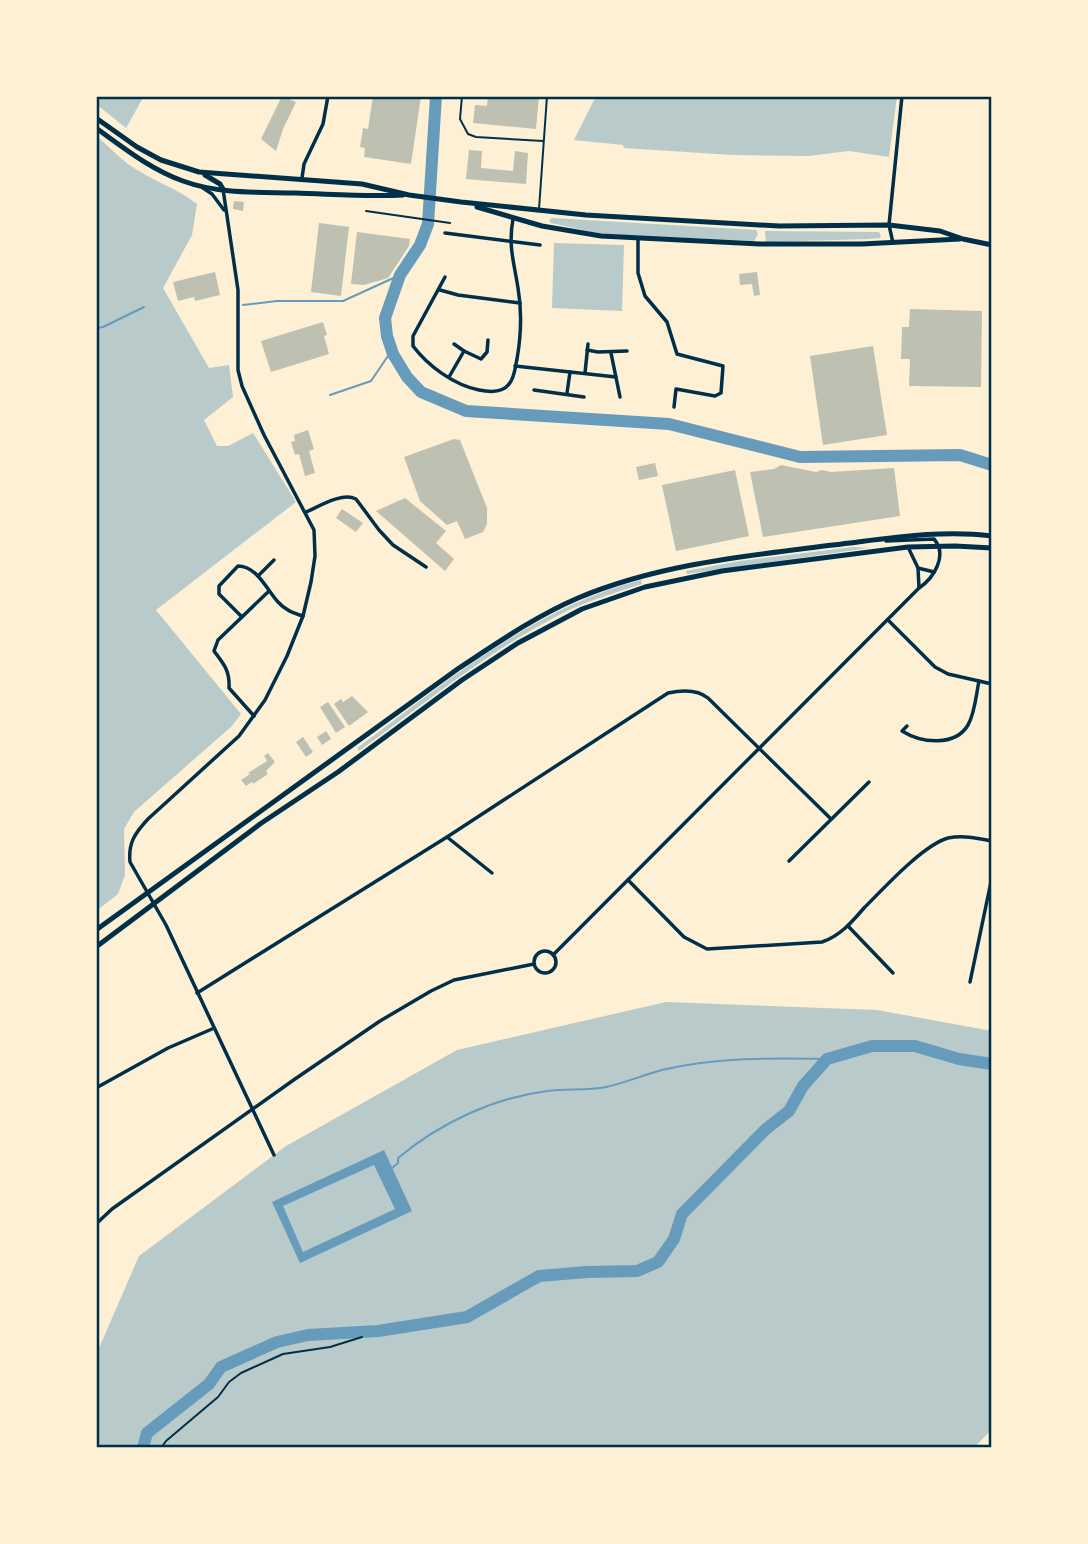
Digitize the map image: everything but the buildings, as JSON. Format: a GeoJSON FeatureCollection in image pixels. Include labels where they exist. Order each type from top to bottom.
{"type":"FeatureCollection","features":[{"type":"Feature","properties":{"kind":"main road"},"geometry":{"type":"LineString","coordinates":[[96,118],[137,147],[161,160],[199,172],[220,184],[223,189]]}},
{"type":"Feature","properties":{"kind":"main road"},"geometry":{"type":"LineString","coordinates":[[96,128],[138,159],[165,174],[201,187],[362,197],[409,195]]}},
{"type":"Feature","properties":{"kind":"main road"},"geometry":{"type":"LineString","coordinates":[[199,172],[362,184],[409,195],[461,202],[683,222],[779,226],[889,225],[940,231],[992,245]]}},
{"type":"Feature","properties":{"kind":"main road"},"geometry":{"type":"LineString","coordinates":[[300,193],[302,178]]}},
{"type":"Feature","properties":{"kind":"main road"},"geometry":{"type":"LineString","coordinates":[[461,202],[542,226],[638,239],[760,244],[893,243],[963,239]]}},
{"type":"Feature","properties":{"kind":"main road"},"geometry":{"type":"LineString","coordinates":[[541,210],[542,226]]}},
{"type":"Feature","properties":{"kind":"main road"},"geometry":{"type":"LineString","coordinates":[[96,930],[459,668],[511,634],[578,598],[644,575],[723,559],[944,533],[992,536]]}},
{"type":"Feature","properties":{"kind":"main road"},"geometry":{"type":"LineString","coordinates":[[96,947],[260,824],[338,772],[462,680],[518,643],[582,609],[645,587],[722,571],[908,547],[992,548]]}},
{"type":"Feature","properties":{"kind":"street"},"geometry":{"type":"LineString","coordinates":[[302,178],[304,164],[323,124],[328,96]]}},
{"type":"Feature","properties":{"kind":"street"},"geometry":{"type":"LineString","coordinates":[[893,243],[889,225],[902,96]]}},
{"type":"Feature","properties":{"kind":"street"},"geometry":{"type":"LineString","coordinates":[[201,187],[212,194],[225,212]]}},
{"type":"Feature","properties":{"kind":"street"},"geometry":{"type":"LineString","coordinates":[[223,189],[237,278],[238,370],[242,386],[264,435],[314,530],[312,582],[303,616],[281,668],[254,716],[239,736],[135,833],[129,851],[130,862],[166,925],[274,1155]]}},
{"type":"Feature","properties":{"kind":"street"},"geometry":{"type":"LineString","coordinates":[[445,277],[413,336],[413,346],[427,363],[449,377],[477,390],[499,391],[508,386],[515,366],[519,333],[520,303],[511,259],[514,217]]}},
{"type":"Feature","properties":{"kind":"street"},"geometry":{"type":"LineString","coordinates":[[444,233],[540,245]]}},
{"type":"Feature","properties":{"kind":"street"},"geometry":{"type":"LineString","coordinates":[[638,239],[638,273],[645,296],[667,321],[677,354],[723,366],[721,393],[715,396],[677,389],[674,407]]}},
{"type":"Feature","properties":{"kind":"street"},"geometry":{"type":"LineString","coordinates":[[440,290],[520,303]]}},
{"type":"Feature","properties":{"kind":"street"},"geometry":{"type":"LineString","coordinates":[[454,344],[481,359],[487,352],[488,340]]}},
{"type":"Feature","properties":{"kind":"street"},"geometry":{"type":"LineString","coordinates":[[585,373],[588,344]]}},
{"type":"Feature","properties":{"kind":"street"},"geometry":{"type":"LineString","coordinates":[[587,349],[611,353],[627,351]]}},
{"type":"Feature","properties":{"kind":"street"},"geometry":{"type":"LineString","coordinates":[[449,377],[464,351]]}},
{"type":"Feature","properties":{"kind":"street"},"geometry":{"type":"LineString","coordinates":[[611,353],[620,397]]}},
{"type":"Feature","properties":{"kind":"street"},"geometry":{"type":"LineString","coordinates":[[515,366],[616,377]]}},
{"type":"Feature","properties":{"kind":"street"},"geometry":{"type":"LineString","coordinates":[[567,393],[570,372]]}},
{"type":"Feature","properties":{"kind":"street"},"geometry":{"type":"LineString","coordinates":[[534,390],[584,397]]}},
{"type":"Feature","properties":{"kind":"street"},"geometry":{"type":"LineString","coordinates":[[306,512],[338,499],[356,499],[393,545],[426,567]]}},
{"type":"Feature","properties":{"kind":"street"},"geometry":{"type":"LineString","coordinates":[[553,955],[928,582],[940,558],[939,546],[934,539],[863,541]]}},
{"type":"Feature","properties":{"kind":"street"},"geometry":{"type":"LineString","coordinates":[[908,547],[918,568],[919,588]]}},
{"type":"Feature","properties":{"kind":"street"},"geometry":{"type":"LineString","coordinates":[[258,576],[274,560]]}},
{"type":"Feature","properties":{"kind":"street"},"geometry":{"type":"LineString","coordinates":[[242,617],[219,594],[219,586],[238,566],[248,568],[258,576],[289,611],[303,616]]}},
{"type":"Feature","properties":{"kind":"street"},"geometry":{"type":"LineString","coordinates":[[918,568],[934,572]]}},
{"type":"Feature","properties":{"kind":"street"},"geometry":{"type":"LineString","coordinates":[[254,716],[229,688],[228,670],[214,651],[218,640],[269,591]]}},
{"type":"Feature","properties":{"kind":"street"},"geometry":{"type":"LineString","coordinates":[[888,620],[935,667],[948,674],[992,684]]}},
{"type":"Feature","properties":{"kind":"street"},"geometry":{"type":"LineString","coordinates":[[907,726],[902,732],[921,739],[944,740],[957,736],[970,722],[979,681]]}},
{"type":"Feature","properties":{"kind":"street"},"geometry":{"type":"LineString","coordinates":[[197,993],[447,837],[668,693],[702,693],[831,819]]}},
{"type":"Feature","properties":{"kind":"street"},"geometry":{"type":"LineString","coordinates":[[957,736],[962,743]]}},
{"type":"Feature","properties":{"kind":"street"},"geometry":{"type":"LineString","coordinates":[[789,861],[869,782]]}},
{"type":"Feature","properties":{"kind":"street"},"geometry":{"type":"LineString","coordinates":[[628,880],[684,937],[707,949],[822,942],[832,939],[848,926],[893,877],[945,839],[960,836],[992,841]]}},
{"type":"Feature","properties":{"kind":"street"},"geometry":{"type":"LineString","coordinates":[[447,837],[492,873]]}},
{"type":"Feature","properties":{"kind":"street"},"geometry":{"type":"LineString","coordinates":[[970,982],[992,877]]}},
{"type":"Feature","properties":{"kind":"street"},"geometry":{"type":"LineString","coordinates":[[848,926],[893,972]]}},
{"type":"Feature","properties":{"kind":"street"},"geometry":{"type":"LineString","coordinates":[[534,964],[538,953],[543,951],[553,955]]}},
{"type":"Feature","properties":{"kind":"street"},"geometry":{"type":"LineString","coordinates":[[534,964],[538,970],[547,972],[555,966],[553,955]]}},
{"type":"Feature","properties":{"kind":"street"},"geometry":{"type":"LineString","coordinates":[[96,1224],[113,1209],[295,1079],[380,1021],[430,991],[454,980],[534,964]]}},
{"type":"Feature","properties":{"kind":"street"},"geometry":{"type":"LineString","coordinates":[[96,1088],[168,1048],[213,1028]]}},
{"type":"Feature","properties":{"kind":"lane"},"geometry":{"type":"LineString","coordinates":[[461,96],[460,118],[468,134],[543,141]]}},
{"type":"Feature","properties":{"kind":"lane"},"geometry":{"type":"LineString","coordinates":[[541,210],[547,96]]}},
{"type":"Feature","properties":{"kind":"path"},"geometry":{"type":"LineString","coordinates":[[366,211],[450,223]]}},
{"type":"Feature","properties":{"kind":"path"},"geometry":{"type":"LineString","coordinates":[[162,1448],[166,1441],[218,1397],[229,1382],[241,1373],[283,1354],[330,1347],[362,1337]]}},
{"type":"Feature","properties":{"kind":"shaded area"},"geometry":{"type":"Polygon","coordinates":[[[96,96],[144,96],[126,128],[96,104],[96,96]]]}},
{"type":"Feature","properties":{"kind":"shaded area"},"geometry":{"type":"Polygon","coordinates":[[[596,96],[897,96],[889,157],[849,151],[808,156],[733,155],[624,148],[623,145],[574,140],[596,96]]]}},
{"type":"Feature","properties":{"kind":"shaded area"},"geometry":{"type":"Polygon","coordinates":[[[98,137],[128,164],[197,204],[192,235],[163,288],[209,368],[229,365],[233,397],[204,420],[217,446],[228,446],[253,433],[296,502],[156,610],[241,714],[232,726],[134,812],[124,829],[125,875],[118,894],[96,911],[96,143],[98,137]]]}},
{"type":"Feature","properties":{"kind":"shaded area"},"geometry":{"type":"Polygon","coordinates":[[[552,218],[756,230],[758,234],[754,241],[601,234],[551,223],[549,220],[552,218]]]}},
{"type":"Feature","properties":{"kind":"shaded area"},"geometry":{"type":"Polygon","coordinates":[[[765,231],[879,232],[881,236],[868,239],[766,242],[765,231]]]}},
{"type":"Feature","properties":{"kind":"shaded area"},"geometry":{"type":"Polygon","coordinates":[[[554,243],[624,245],[622,311],[552,308],[554,243]]]}},
{"type":"Feature","properties":{"kind":"shaded area"},"geometry":{"type":"Polygon","coordinates":[[[853,547],[869,548],[687,574],[686,571],[740,561],[853,547]]]}},
{"type":"Feature","properties":{"kind":"shaded area"},"geometry":{"type":"Polygon","coordinates":[[[641,580],[642,584],[576,607],[539,626],[460,677],[359,751],[357,748],[457,673],[527,628],[602,592],[641,580]]]}},
{"type":"Feature","properties":{"kind":"shaded area"},"geometry":{"type":"Polygon","coordinates":[[[666,1002],[877,1010],[992,1031],[992,1429],[974,1448],[96,1448],[96,1355],[139,1256],[286,1146],[457,1050],[666,1002]]]}},
{"type":"Feature","properties":{"kind":"water"},"geometry":{"type":"Polygon","coordinates":[[[384,1150],[412,1211],[300,1263],[272,1202],[384,1150]],[[374,1165],[283,1206],[303,1252],[395,1209],[374,1165]]]}},
{"type":"Feature","properties":{"kind":"waterway"},"geometry":{"type":"LineString","coordinates":[[436,96],[428,224],[420,245],[400,275],[385,318],[393,354],[407,377],[421,392],[466,411],[669,424],[800,457],[960,455],[992,465]]}},
{"type":"Feature","properties":{"kind":"waterway"},"geometry":{"type":"LineString","coordinates":[[243,305],[277,301],[343,301],[400,275]]}},
{"type":"Feature","properties":{"kind":"waterway"},"geometry":{"type":"LineString","coordinates":[[96,328],[144,307]]}},
{"type":"Feature","properties":{"kind":"waterway"},"geometry":{"type":"LineString","coordinates":[[330,395],[371,381],[392,350]]}},
{"type":"Feature","properties":{"kind":"waterway"},"geometry":{"type":"LineString","coordinates":[[143,1448],[147,1433],[209,1384],[221,1367],[277,1342],[308,1335],[378,1331],[467,1317],[539,1276],[637,1271],[658,1262],[674,1239],[682,1214],[766,1129],[789,1111],[803,1086],[827,1059],[872,1046],[915,1046],[959,1059],[992,1064]]}},
{"type":"Feature","properties":{"kind":"waterway"},"geometry":{"type":"LineString","coordinates":[[392,1168],[398,1163],[398,1158],[414,1145],[449,1123],[487,1106],[527,1094],[606,1087],[662,1070],[703,1063],[827,1059]]}}]}
